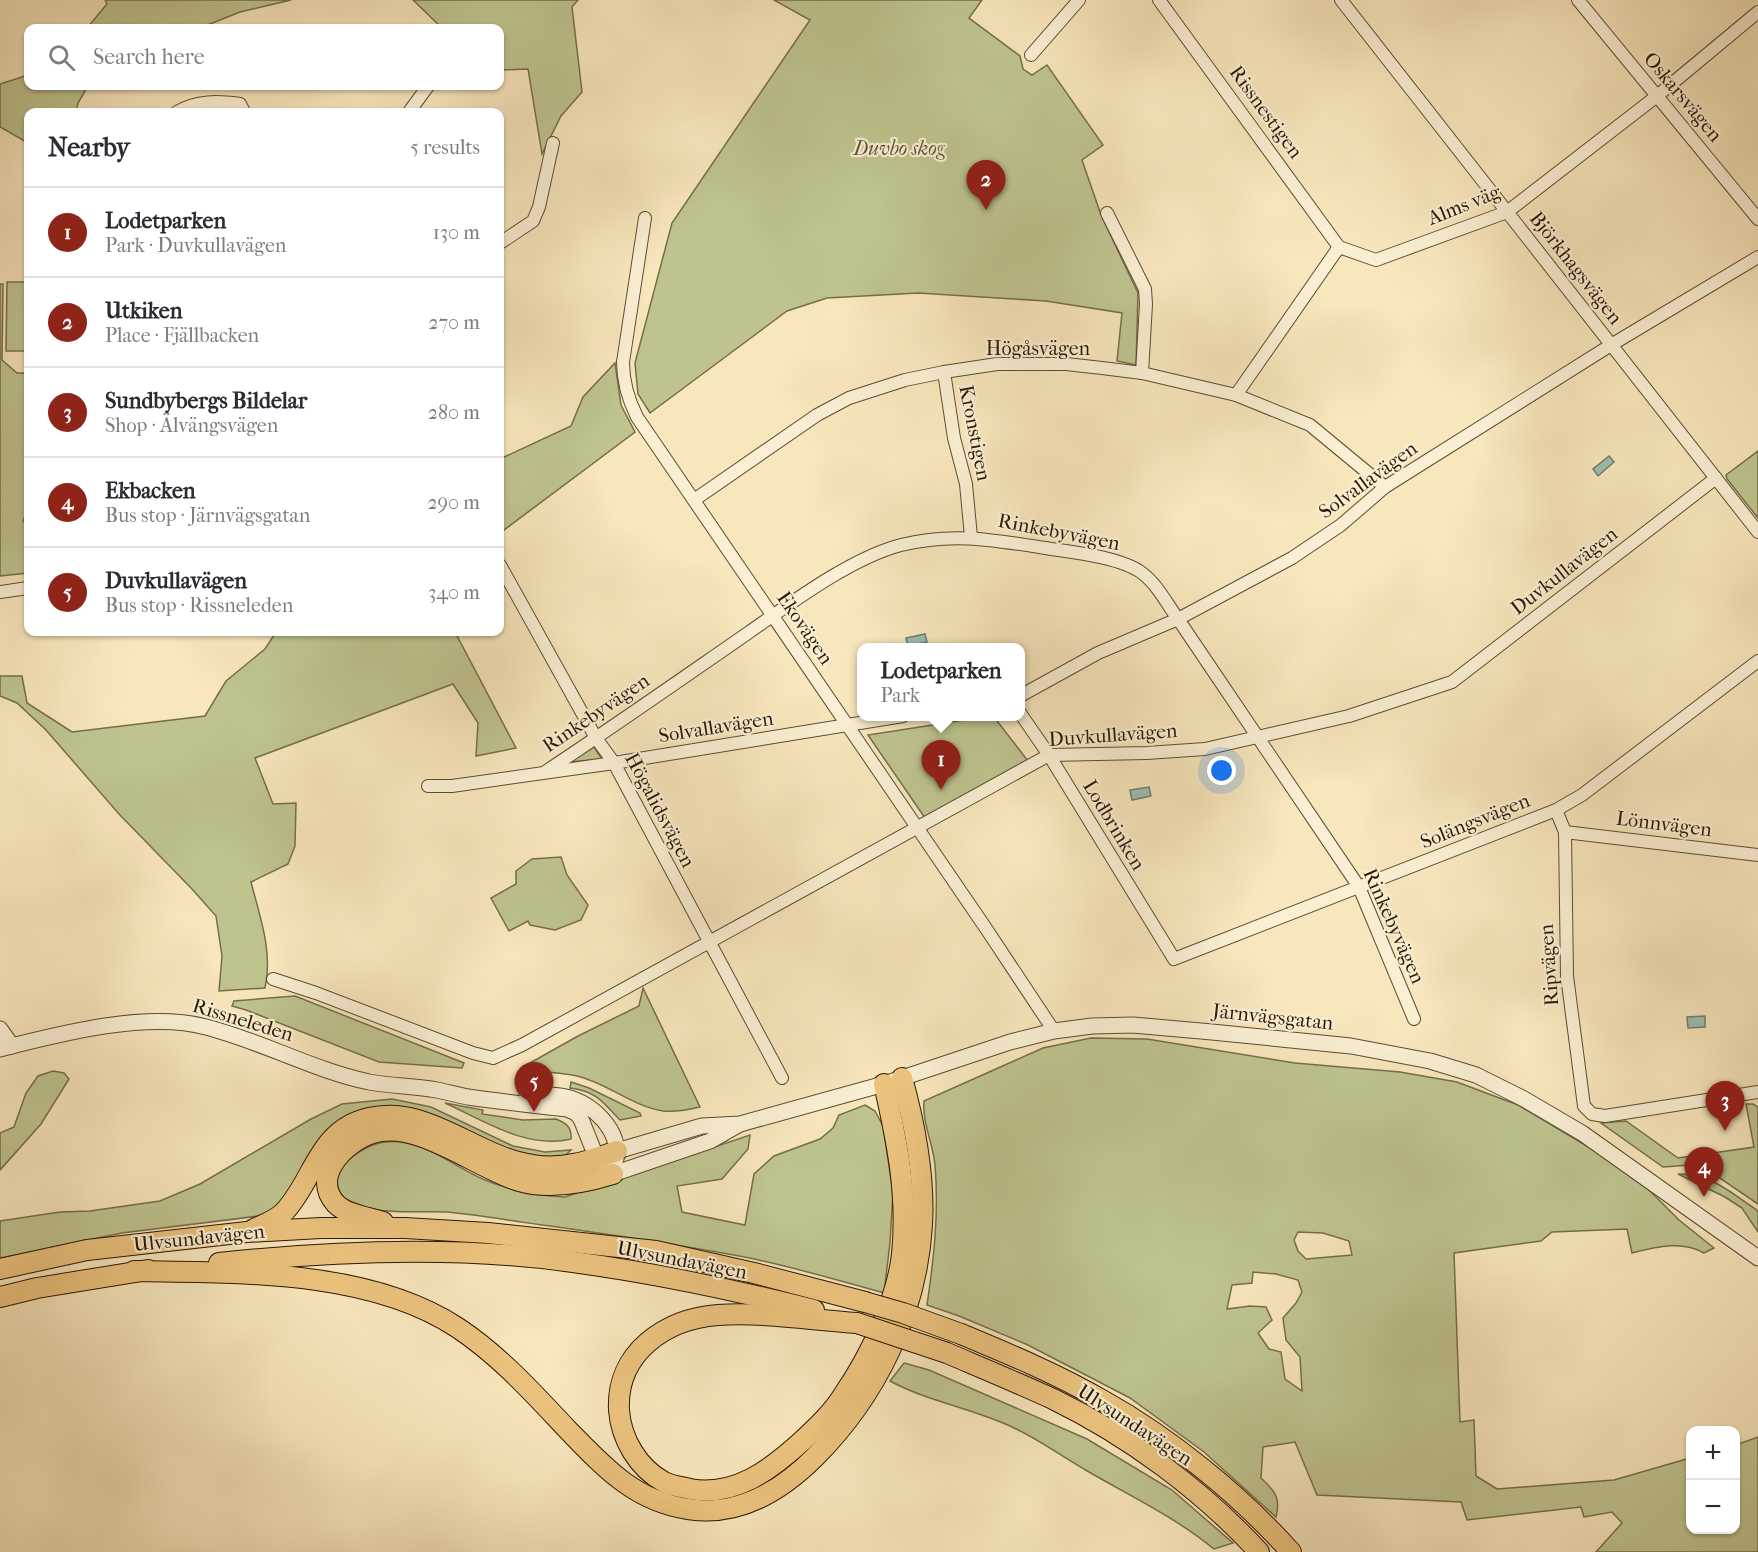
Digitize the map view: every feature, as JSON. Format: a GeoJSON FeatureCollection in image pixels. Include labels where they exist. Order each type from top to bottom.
{"type":"FeatureCollection","features":[{"type":"Feature","properties":{"kind":"main road"},"geometry":{"type":"LineString","coordinates":[[134,1271],[233,1273],[297,1278],[368,1290],[403,1301],[455,1326],[494,1355],[589,1452],[627,1486],[655,1500],[688,1509],[717,1511],[737,1506],[762,1498],[781,1486],[804,1468],[835,1437],[877,1378],[902,1320],[918,1262],[923,1192],[919,1160],[893,1081]]}},
{"type":"Feature","properties":{"kind":"main road"},"geometry":{"type":"LineString","coordinates":[[857,1323],[737,1315],[716,1316],[695,1319],[656,1336],[630,1360],[622,1376],[619,1395],[620,1412],[624,1432],[631,1449],[645,1467],[665,1482],[698,1491],[733,1487],[768,1471],[821,1425],[844,1395],[867,1358],[882,1324],[902,1256],[904,1214],[902,1173],[893,1081]]}},
{"type":"Feature","properties":{"kind":"main road"},"geometry":{"type":"LineString","coordinates":[[247,1232],[273,1220],[284,1212],[296,1197],[327,1144],[340,1132],[367,1118],[403,1115],[418,1119],[478,1148],[531,1165],[555,1167],[580,1165],[617,1151]]}},
{"type":"Feature","properties":{"kind":"main road"},"geometry":{"type":"LineString","coordinates":[[405,1228],[346,1211],[329,1194],[326,1182],[328,1171],[336,1159],[358,1139],[375,1132],[408,1132],[424,1137],[485,1168],[520,1181],[562,1184],[588,1181],[613,1174]]}},
{"type":"Feature","properties":{"kind":"main road","name":"Ulvsundavägen"},"geometry":{"type":"LineString","coordinates":[[0,1269],[87,1250],[247,1232],[321,1228],[405,1228],[534,1237],[656,1251],[754,1273],[903,1313],[961,1334],[1021,1360],[1103,1400],[1174,1448],[1254,1514],[1291,1552]]}},
{"type":"Feature","properties":{"kind":"main road","name":"Ulvsundavägen"},"geometry":{"type":"LineString","coordinates":[[0,1298],[37,1288],[134,1271],[263,1258],[408,1252],[486,1254],[572,1261],[697,1282],[857,1323],[947,1353],[1055,1400],[1159,1465],[1215,1509],[1259,1552]]}},
{"type":"Feature","properties":{"kind":"street"},"geometry":{"type":"LineString","coordinates":[[1031,55],[1079,0]]}},
{"type":"Feature","properties":{"kind":"street","name":"Rissnestigen"},"geometry":{"type":"LineString","coordinates":[[1159,0],[1339,247]]}},
{"type":"Feature","properties":{"kind":"street","name":"Björkhagsvägen"},"geometry":{"type":"LineString","coordinates":[[1341,0],[1758,532]]}},
{"type":"Feature","properties":{"kind":"street","name":"Oskarsvägen"},"geometry":{"type":"LineString","coordinates":[[1578,0],[1758,219]]}},
{"type":"Feature","properties":{"kind":"street","name":"Alms väg"},"geometry":{"type":"LineString","coordinates":[[1339,247],[1376,260],[1507,212],[1657,96],[1758,12]]}},
{"type":"Feature","properties":{"kind":"street"},"geometry":{"type":"LineString","coordinates":[[412,108],[425,90]]}},
{"type":"Feature","properties":{"kind":"street"},"geometry":{"type":"LineString","coordinates":[[209,108],[214,101]]}},
{"type":"Feature","properties":{"kind":"street"},"geometry":{"type":"LineString","coordinates":[[187,108],[214,101],[240,104],[242,108]]}},
{"type":"Feature","properties":{"kind":"street"},"geometry":{"type":"LineString","coordinates":[[504,240],[532,220],[539,207],[553,143]]}},
{"type":"Feature","properties":{"kind":"street"},"geometry":{"type":"LineString","coordinates":[[1107,213],[1145,289],[1142,373]]}},
{"type":"Feature","properties":{"kind":"street","name":"Ekovägen"},"geometry":{"type":"LineString","coordinates":[[645,218],[623,362],[628,399],[637,417],[1054,1031]]}},
{"type":"Feature","properties":{"kind":"street"},"geometry":{"type":"LineString","coordinates":[[1236,395],[1339,247]]}},
{"type":"Feature","properties":{"kind":"street","name":"Solvallavägen"},"geometry":{"type":"LineString","coordinates":[[1025,693],[1098,653],[1178,619],[1292,558],[1341,525],[1385,487],[1611,345],[1758,257]]}},
{"type":"Feature","properties":{"kind":"street","name":"Högåsvägen"},"geometry":{"type":"LineString","coordinates":[[694,500],[817,415],[834,406],[870,391],[944,372],[997,364],[1066,364],[1142,373],[1236,395],[1311,425],[1385,487]]}},
{"type":"Feature","properties":{"kind":"street","name":"Kronstigen"},"geometry":{"type":"LineString","coordinates":[[944,372],[954,438],[966,484],[970,537]]}},
{"type":"Feature","properties":{"kind":"street","name":"Duvkullavägen"},"geometry":{"type":"LineString","coordinates":[[273,979],[473,1053],[493,1058],[522,1046],[1049,755],[1205,749],[1349,716],[1452,682],[1716,478]]}},
{"type":"Feature","properties":{"kind":"street","name":"Rinkebyvägen"},"geometry":{"type":"LineString","coordinates":[[545,772],[773,615],[848,568],[876,554],[900,545],[925,540],[970,537],[1101,557],[1130,566],[1142,573],[1153,584],[1178,619],[1359,887],[1414,1020]]}},
{"type":"Feature","properties":{"kind":"street","name":"Högalidsvägen"},"geometry":{"type":"LineString","coordinates":[[504,572],[596,738],[614,764],[782,1078]]}},
{"type":"Feature","properties":{"kind":"street"},"geometry":{"type":"LineString","coordinates":[[0,592],[24,589]]}},
{"type":"Feature","properties":{"kind":"street","name":"Solängsvägen"},"geometry":{"type":"LineString","coordinates":[[1173,959],[1556,810],[1582,795],[1758,661]]}},
{"type":"Feature","properties":{"kind":"street","name":"Lodbrinken"},"geometry":{"type":"LineString","coordinates":[[1025,720],[1049,755],[1173,959]]}},
{"type":"Feature","properties":{"kind":"street","name":"Solvallavägen"},"geometry":{"type":"LineString","coordinates":[[428,786],[452,786],[614,764],[875,721]]}},
{"type":"Feature","properties":{"kind":"street","name":"Ripvägen"},"geometry":{"type":"LineString","coordinates":[[1556,810],[1565,832],[1564,906],[1567,976],[1584,1106],[1592,1114],[1605,1116],[1758,1092]]}},
{"type":"Feature","properties":{"kind":"street","name":"Lönnvägen"},"geometry":{"type":"LineString","coordinates":[[1565,832],[1758,855]]}},
{"type":"Feature","properties":{"kind":"street","name":"Rissneleden"},"geometry":{"type":"LineString","coordinates":[[6,1048],[88,1029],[142,1023],[176,1022],[205,1026],[251,1040],[327,1070],[369,1082],[437,1090],[481,1090],[566,1097],[584,1104],[607,1124],[617,1151]]}},
{"type":"Feature","properties":{"kind":"street","name":"Järnvägsgatan"},"geometry":{"type":"LineString","coordinates":[[617,1151],[702,1126],[740,1124],[893,1081],[1010,1042],[1054,1031],[1092,1026],[1134,1025],[1351,1046],[1430,1061],[1476,1075],[1524,1099],[1582,1133],[1758,1258]]}},
{"type":"Feature","properties":{"kind":"street"},"geometry":{"type":"LineString","coordinates":[[0,1029],[6,1048]]}},
{"type":"Feature","properties":{"kind":"street","name":"Rissneleden"},"geometry":{"type":"LineString","coordinates":[[437,1090],[466,1097],[567,1108],[581,1119],[597,1158],[613,1174]]}},
{"type":"Feature","properties":{"kind":"street","name":"Järnvägsgatan"},"geometry":{"type":"LineString","coordinates":[[613,1174],[710,1141],[740,1124]]}},
{"type":"Feature","properties":{"kind":"street"},"geometry":{"type":"LineString","coordinates":[[613,1174],[617,1151]]}},
{"type":"Feature","properties":{"kind":"green space"},"geometry":{"type":"Polygon","coordinates":[[[105,0],[291,0],[240,12],[210,24],[90,24],[107,4],[105,0]]]}},
{"type":"Feature","properties":{"kind":"green space"},"geometry":{"type":"Polygon","coordinates":[[[413,0],[578,0],[572,7],[582,92],[561,116],[542,154],[528,69],[504,70],[504,24],[438,24],[413,0]]]}},
{"type":"Feature","properties":{"kind":"green space","name":"Duvbo skog"},"geometry":{"type":"Polygon","coordinates":[[[774,0],[982,0],[969,18],[1020,56],[1023,69],[1032,75],[1047,65],[1103,145],[1082,160],[1101,215],[1138,293],[1136,365],[1117,361],[1122,313],[1046,301],[918,293],[827,298],[787,311],[650,413],[638,394],[635,363],[672,223],[810,20],[774,0]]]}},
{"type":"Feature","properties":{"kind":"green space"},"geometry":{"type":"Polygon","coordinates":[[[24,76],[24,90],[86,90],[77,108],[24,108],[24,141],[0,127],[0,84],[24,76]]]}},
{"type":"Feature","properties":{"kind":"green space"},"geometry":{"type":"Polygon","coordinates":[[[7,282],[24,282],[24,351],[6,351],[7,282]]]}},
{"type":"Feature","properties":{"kind":"green space"},"geometry":{"type":"Polygon","coordinates":[[[0,284],[3,284],[2,360],[17,373],[24,373],[24,573],[0,576],[0,284]]]}},
{"type":"Feature","properties":{"kind":"green space"},"geometry":{"type":"Polygon","coordinates":[[[615,363],[621,405],[635,432],[504,530],[504,457],[571,426],[583,397],[615,363]]]}},
{"type":"Feature","properties":{"kind":"green space"},"geometry":{"type":"Polygon","coordinates":[[[1758,451],[1758,518],[1726,475],[1758,451]]]}},
{"type":"Feature","properties":{"kind":"green space"},"geometry":{"type":"Polygon","coordinates":[[[273,636],[457,636],[516,748],[476,756],[478,723],[453,684],[255,758],[273,804],[296,803],[295,846],[288,864],[251,882],[266,948],[265,988],[219,991],[222,956],[216,916],[119,814],[46,730],[17,703],[0,696],[0,676],[22,676],[27,703],[72,732],[205,716],[226,681],[265,649],[273,636]]]}},
{"type":"Feature","properties":{"kind":"green space"},"geometry":{"type":"Polygon","coordinates":[[[958,721],[997,721],[1028,761],[925,818],[868,735],[958,721]]]}},
{"type":"Feature","properties":{"kind":"green space"},"geometry":{"type":"Polygon","coordinates":[[[594,747],[602,759],[569,762],[594,747]]]}},
{"type":"Feature","properties":{"kind":"green space"},"geometry":{"type":"Polygon","coordinates":[[[561,857],[567,875],[588,905],[581,920],[555,930],[530,925],[528,921],[509,931],[491,898],[516,884],[516,871],[532,859],[561,857]]]}},
{"type":"Feature","properties":{"kind":"green space"},"geometry":{"type":"Polygon","coordinates":[[[643,988],[700,1107],[663,1111],[641,1104],[588,1079],[521,1068],[578,1036],[639,1006],[643,988]]]}},
{"type":"Feature","properties":{"kind":"green space"},"geometry":{"type":"Polygon","coordinates":[[[295,996],[464,1063],[462,1068],[379,1062],[232,1006],[234,1001],[295,996]]]}},
{"type":"Feature","properties":{"kind":"green space"},"geometry":{"type":"Polygon","coordinates":[[[1091,1038],[1147,1039],[1295,1063],[1400,1072],[1457,1082],[1518,1105],[1607,1158],[1643,1184],[1679,1220],[1714,1248],[1704,1253],[1687,1247],[1669,1246],[1632,1253],[1627,1229],[1552,1232],[1541,1241],[1454,1253],[1460,1422],[1474,1420],[1476,1476],[1497,1489],[1614,1480],[1686,1459],[1686,1534],[1740,1534],[1740,1444],[1758,1437],[1758,1552],[1596,1552],[1622,1523],[1612,1512],[1584,1517],[1581,1507],[1467,1520],[1461,1502],[1317,1495],[1295,1442],[1263,1447],[1261,1478],[1276,1495],[1278,1505],[1276,1517],[1204,1452],[1130,1398],[1028,1345],[927,1305],[934,1252],[936,1200],[935,1165],[924,1101],[1043,1048],[1091,1038]],[[1298,1232],[1294,1240],[1298,1251],[1306,1259],[1352,1255],[1349,1241],[1323,1233],[1298,1232]],[[1253,1272],[1252,1283],[1232,1285],[1227,1309],[1250,1306],[1266,1307],[1272,1320],[1258,1333],[1269,1349],[1281,1352],[1285,1379],[1302,1391],[1300,1357],[1286,1340],[1283,1318],[1302,1292],[1298,1280],[1276,1274],[1253,1272]]]}},
{"type":"Feature","properties":{"kind":"green space"},"geometry":{"type":"Polygon","coordinates":[[[53,1071],[64,1073],[69,1079],[41,1124],[0,1170],[0,1133],[14,1127],[26,1093],[38,1076],[53,1071]]]}},
{"type":"Feature","properties":{"kind":"green space"},"geometry":{"type":"Polygon","coordinates":[[[571,1082],[589,1088],[640,1113],[641,1116],[620,1120],[593,1095],[570,1088],[571,1082]]]}},
{"type":"Feature","properties":{"kind":"green space"},"geometry":{"type":"Polygon","coordinates":[[[392,1099],[431,1107],[513,1146],[545,1152],[571,1150],[564,1157],[523,1156],[416,1112],[307,1165],[275,1210],[259,1216],[122,1233],[0,1258],[0,1221],[160,1201],[200,1184],[311,1119],[342,1104],[392,1099]]]}},
{"type":"Feature","properties":{"kind":"green space"},"geometry":{"type":"Polygon","coordinates":[[[445,1103],[483,1110],[482,1114],[523,1120],[556,1119],[568,1126],[571,1139],[555,1141],[522,1137],[490,1125],[445,1103]]]}},
{"type":"Feature","properties":{"kind":"green space"},"geometry":{"type":"Polygon","coordinates":[[[1746,1104],[1758,1107],[1758,1204],[1705,1168],[1691,1165],[1663,1167],[1601,1123],[1626,1121],[1678,1158],[1754,1147],[1746,1104]]]}},
{"type":"Feature","properties":{"kind":"green space"},"geometry":{"type":"Polygon","coordinates":[[[865,1105],[875,1111],[883,1126],[893,1193],[884,1293],[776,1264],[668,1244],[460,1213],[370,1209],[355,1205],[344,1198],[338,1188],[337,1180],[340,1171],[352,1157],[360,1151],[385,1142],[411,1144],[424,1148],[485,1180],[505,1187],[534,1194],[565,1197],[750,1135],[748,1149],[722,1179],[677,1186],[682,1212],[745,1225],[754,1174],[774,1156],[820,1139],[833,1128],[839,1115],[865,1105]]]}},
{"type":"Feature","properties":{"kind":"green space"},"geometry":{"type":"Polygon","coordinates":[[[1678,1174],[1709,1180],[1727,1189],[1754,1208],[1758,1211],[1758,1232],[1742,1208],[1678,1174]]]}},
{"type":"Feature","properties":{"kind":"green space"},"geometry":{"type":"Polygon","coordinates":[[[904,1363],[929,1370],[1087,1439],[1172,1490],[1233,1543],[1214,1549],[1169,1517],[1024,1433],[999,1421],[920,1395],[890,1381],[904,1363]]]}},
{"type":"Feature","properties":{"kind":"water"},"geometry":{"type":"Polygon","coordinates":[[[1609,456],[1614,462],[1598,476],[1593,469],[1609,456]]]}},
{"type":"Feature","properties":{"kind":"water"},"geometry":{"type":"Polygon","coordinates":[[[925,634],[927,642],[907,643],[906,638],[925,634]]]}},
{"type":"Feature","properties":{"kind":"water"},"geometry":{"type":"Polygon","coordinates":[[[1149,787],[1151,796],[1132,800],[1130,790],[1149,787]]]}},
{"type":"Feature","properties":{"kind":"water"},"geometry":{"type":"Polygon","coordinates":[[[1705,1016],[1705,1027],[1688,1028],[1687,1017],[1705,1016]]]}},
{"type":"Feature","properties":{"kind":"place","name":"Utkiken"},"geometry":{"type":"Point","coordinates":[986,210]}},
{"type":"Feature","properties":{"kind":"place","name":"Lodetparken"},"geometry":{"type":"Point","coordinates":[941,790]}},
{"type":"Feature","properties":{"kind":"place","name":"Duvkullavägen"},"geometry":{"type":"Point","coordinates":[534,1112]}},
{"type":"Feature","properties":{"kind":"place","name":"Sundbybergs Bildelar"},"geometry":{"type":"Point","coordinates":[1725,1131]}},
{"type":"Feature","properties":{"kind":"place","name":"Ekbacken"},"geometry":{"type":"Point","coordinates":[1704,1197]}}]}
